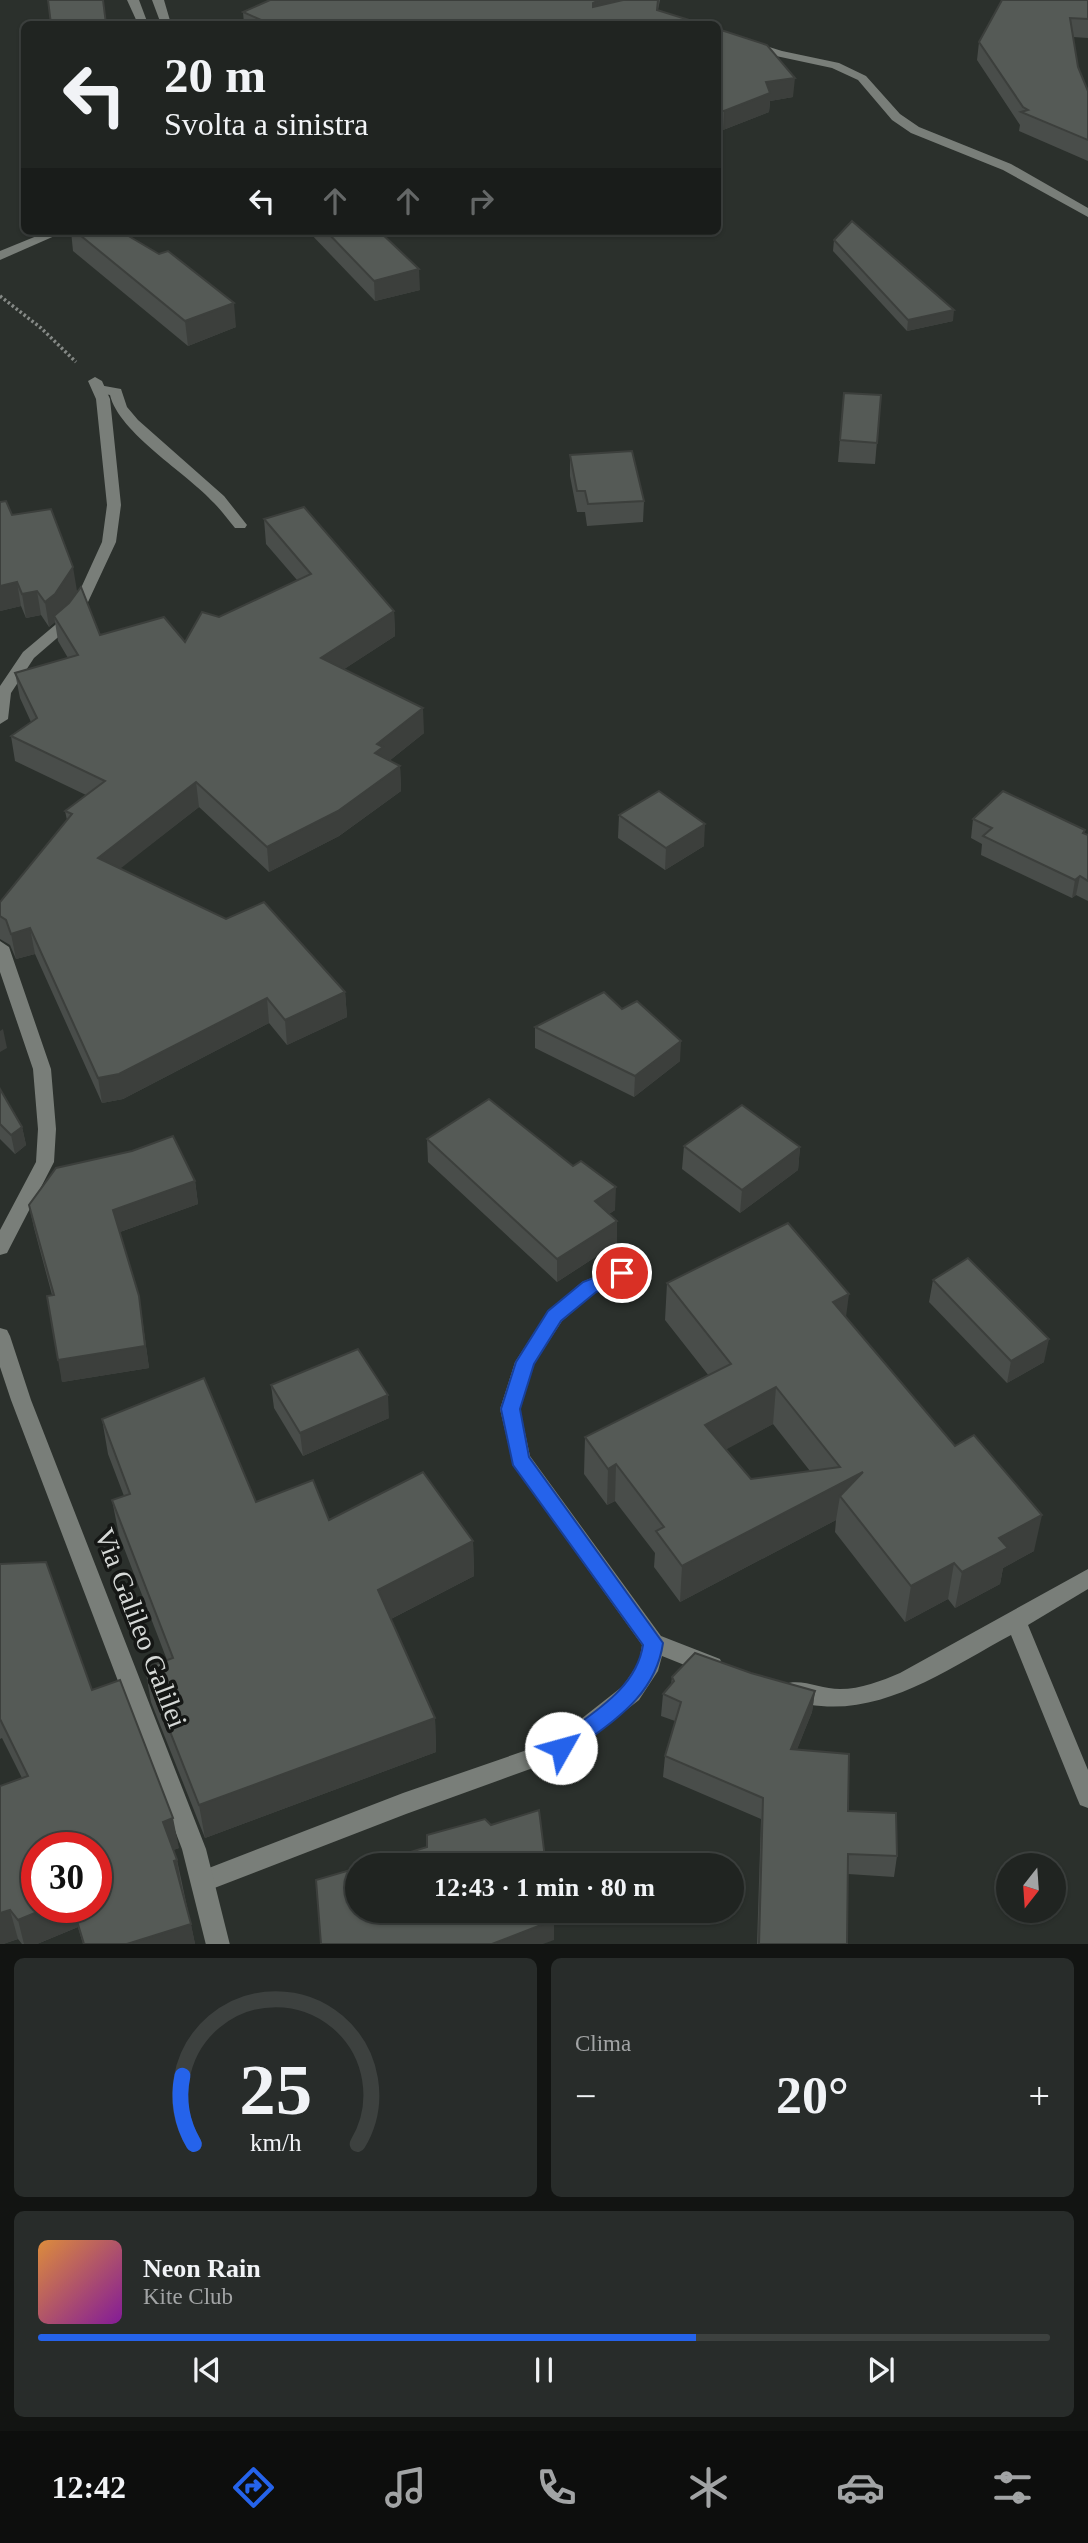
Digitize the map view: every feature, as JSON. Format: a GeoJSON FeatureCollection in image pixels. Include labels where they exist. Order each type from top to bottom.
{"type":"FeatureCollection","features":[{"type":"Feature","properties":{"kind":"street"},"geometry":{"type":"LineString","coordinates":[[133,0],[142,21]]}},
{"type":"Feature","properties":{"kind":"street"},"geometry":{"type":"LineString","coordinates":[[158,0],[165,21]]}},
{"type":"Feature","properties":{"kind":"street"},"geometry":{"type":"LineString","coordinates":[[721,35],[780,54],[835,65],[862,78],[897,117],[915,130],[1007,167],[1088,213]]}},
{"type":"Feature","properties":{"kind":"street"},"geometry":{"type":"LineString","coordinates":[[0,256],[50,235]]}},
{"type":"Feature","properties":{"kind":"street"},"geometry":{"type":"LineString","coordinates":[[97,385],[116,392],[120,408],[133,423],[219,499],[240,525]]}},
{"type":"Feature","properties":{"kind":"street"},"geometry":{"type":"LineString","coordinates":[[0,719],[3,693],[28,655],[66,623],[83,600],[109,542],[114,505],[103,399],[97,385]]}},
{"type":"Feature","properties":{"kind":"street"},"geometry":{"type":"LineString","coordinates":[[0,947],[42,1069],[47,1129],[45,1162],[0,1248]]}},
{"type":"Feature","properties":{"kind":"street"},"geometry":{"type":"LineString","coordinates":[[622,1273],[589,1287],[555,1316],[525,1362],[510,1409],[520,1459],[653,1643],[727,1671]]}},
{"type":"Feature","properties":{"kind":"street","name":"Via Galileo Galilei"},"geometry":{"type":"LineString","coordinates":[[0,1336],[21,1400],[194,1849],[218,1944]]}},
{"type":"Feature","properties":{"kind":"street"},"geometry":{"type":"LineString","coordinates":[[775,1686],[799,1694],[839,1699],[878,1693],[908,1680],[1016,1621],[1088,1578]]}},
{"type":"Feature","properties":{"kind":"street"},"geometry":{"type":"LineString","coordinates":[[1016,1621],[1088,1798]]}},
{"type":"Feature","properties":{"kind":"street"},"geometry":{"type":"LineString","coordinates":[[204,1881],[403,1804],[561,1748],[631,1693],[650,1664],[653,1643]]}},
{"type":"Feature","properties":{"kind":"path"},"geometry":{"type":"LineString","coordinates":[[0,296],[41,328],[97,385]]}},
{"type":"Feature","properties":{"kind":"building"},"geometry":{"type":"Polygon","coordinates":[[[48,0],[103,0],[106,21],[51,21],[48,0]]]}},
{"type":"Feature","properties":{"kind":"building"},"geometry":{"type":"Polygon","coordinates":[[[270,0],[599,0],[593,3],[593,7],[623,0],[658,0],[657,10],[692,21],[263,21],[243,12],[270,0]]]}},
{"type":"Feature","properties":{"kind":"building"},"geometry":{"type":"Polygon","coordinates":[[[1002,0],[1088,0],[1088,19],[1070,18],[1078,67],[1088,91],[1088,140],[1021,112],[1028,110],[1023,107],[979,42],[1002,0]]]}},
{"type":"Feature","properties":{"kind":"building"},"geometry":{"type":"Polygon","coordinates":[[[721,30],[767,45],[795,78],[766,82],[770,93],[721,111],[721,30]]]}},
{"type":"Feature","properties":{"kind":"building"},"geometry":{"type":"Polygon","coordinates":[[[852,221],[954,310],[908,320],[834,240],[852,221]]]}},
{"type":"Feature","properties":{"kind":"building"},"geometry":{"type":"Polygon","coordinates":[[[80,235],[127,235],[159,254],[168,251],[234,303],[185,321],[80,235]]]}},
{"type":"Feature","properties":{"kind":"building"},"geometry":{"type":"Polygon","coordinates":[[[330,235],[383,235],[419,269],[374,281],[330,235]]]}},
{"type":"Feature","properties":{"kind":"building"},"geometry":{"type":"Polygon","coordinates":[[[844,393],[881,395],[877,443],[840,440],[844,393]]]}},
{"type":"Feature","properties":{"kind":"building"},"geometry":{"type":"Polygon","coordinates":[[[632,451],[644,501],[588,504],[585,491],[577,491],[570,455],[632,451]]]}},
{"type":"Feature","properties":{"kind":"building"},"geometry":{"type":"Polygon","coordinates":[[[6,501],[12,515],[51,509],[73,567],[55,594],[45,602],[37,591],[22,594],[17,582],[0,586],[0,502],[6,501]]]}},
{"type":"Feature","properties":{"kind":"building"},"geometry":{"type":"Polygon","coordinates":[[[304,507],[394,611],[321,658],[423,708],[377,744],[383,747],[375,753],[400,766],[338,811],[267,847],[196,782],[98,858],[226,919],[264,902],[345,992],[285,1020],[267,998],[119,1074],[98,1078],[30,928],[11,934],[6,920],[0,916],[0,902],[72,814],[65,811],[105,781],[11,736],[37,718],[15,673],[78,655],[54,616],[69,603],[81,587],[100,635],[164,617],[185,642],[202,612],[219,617],[311,574],[264,519],[304,507]]]}},
{"type":"Feature","properties":{"kind":"building"},"geometry":{"type":"Polygon","coordinates":[[[659,791],[705,824],[666,848],[619,815],[659,791]]]}},
{"type":"Feature","properties":{"kind":"building"},"geometry":{"type":"Polygon","coordinates":[[[1003,791],[1085,830],[1083,833],[1088,835],[1088,881],[1080,876],[1075,880],[983,836],[992,828],[973,819],[1003,791]]]}},
{"type":"Feature","properties":{"kind":"building"},"geometry":{"type":"Polygon","coordinates":[[[604,992],[622,1009],[637,1001],[681,1041],[635,1076],[535,1027],[604,992]]]}},
{"type":"Feature","properties":{"kind":"building"},"geometry":{"type":"Polygon","coordinates":[[[0,1089],[22,1127],[11,1135],[0,1124],[0,1089]]]}},
{"type":"Feature","properties":{"kind":"building"},"geometry":{"type":"Polygon","coordinates":[[[489,1099],[573,1166],[581,1161],[616,1187],[595,1201],[617,1221],[557,1259],[427,1139],[489,1099]]]}},
{"type":"Feature","properties":{"kind":"building"},"geometry":{"type":"Polygon","coordinates":[[[742,1105],[800,1147],[742,1190],[684,1146],[742,1105]]]}},
{"type":"Feature","properties":{"kind":"building"},"geometry":{"type":"Polygon","coordinates":[[[173,1136],[195,1181],[113,1210],[139,1296],[145,1346],[58,1360],[47,1296],[54,1295],[29,1205],[56,1168],[132,1151],[173,1136]]]}},
{"type":"Feature","properties":{"kind":"building"},"geometry":{"type":"Polygon","coordinates":[[[788,1223],[849,1294],[833,1302],[955,1446],[974,1435],[1042,1515],[999,1538],[1008,1548],[962,1572],[954,1563],[911,1586],[840,1496],[863,1472],[682,1566],[656,1531],[664,1527],[616,1464],[608,1469],[585,1437],[731,1364],[667,1283],[788,1223]],[[776,1387],[705,1425],[751,1479],[840,1467],[776,1387]]]}},
{"type":"Feature","properties":{"kind":"building"},"geometry":{"type":"Polygon","coordinates":[[[968,1258],[1049,1339],[1011,1361],[933,1280],[968,1258]]]}},
{"type":"Feature","properties":{"kind":"building"},"geometry":{"type":"Polygon","coordinates":[[[358,1349],[388,1395],[300,1433],[271,1385],[358,1349]]]}},
{"type":"Feature","properties":{"kind":"building"},"geometry":{"type":"Polygon","coordinates":[[[204,1378],[256,1502],[313,1480],[329,1520],[423,1472],[473,1541],[378,1590],[435,1718],[199,1805],[145,1668],[173,1658],[112,1500],[130,1494],[102,1419],[204,1378]]]}},
{"type":"Feature","properties":{"kind":"building"},"geometry":{"type":"Polygon","coordinates":[[[46,1562],[92,1690],[120,1680],[173,1818],[163,1822],[177,1860],[174,1861],[191,1924],[127,1944],[84,1944],[78,1923],[112,1923],[112,1832],[21,1832],[21,1919],[18,1920],[10,1910],[0,1913],[0,1786],[28,1776],[0,1719],[0,1564],[46,1562]]]}},
{"type":"Feature","properties":{"kind":"building"},"geometry":{"type":"Polygon","coordinates":[[[695,1653],[751,1673],[815,1691],[791,1749],[849,1754],[848,1811],[896,1813],[897,1856],[848,1854],[847,1944],[759,1944],[763,1798],[665,1756],[681,1702],[663,1694],[674,1681],[672,1677],[695,1653]]]}},
{"type":"Feature","properties":{"kind":"building"},"geometry":{"type":"Polygon","coordinates":[[[539,1810],[544,1853],[407,1853],[427,1847],[427,1835],[485,1819],[491,1825],[539,1810]]]}},
{"type":"Feature","properties":{"kind":"building"},"geometry":{"type":"Polygon","coordinates":[[[345,1872],[345,1923],[546,1923],[492,1944],[321,1944],[316,1880],[345,1872]]]}},
{"type":"Feature","properties":{"kind":"route"},"geometry":{"type":"LineString","coordinates":[[561,1748],[631,1693],[650,1664],[653,1643],[520,1459],[510,1409],[525,1362],[555,1316],[589,1287],[622,1273]]}}]}
